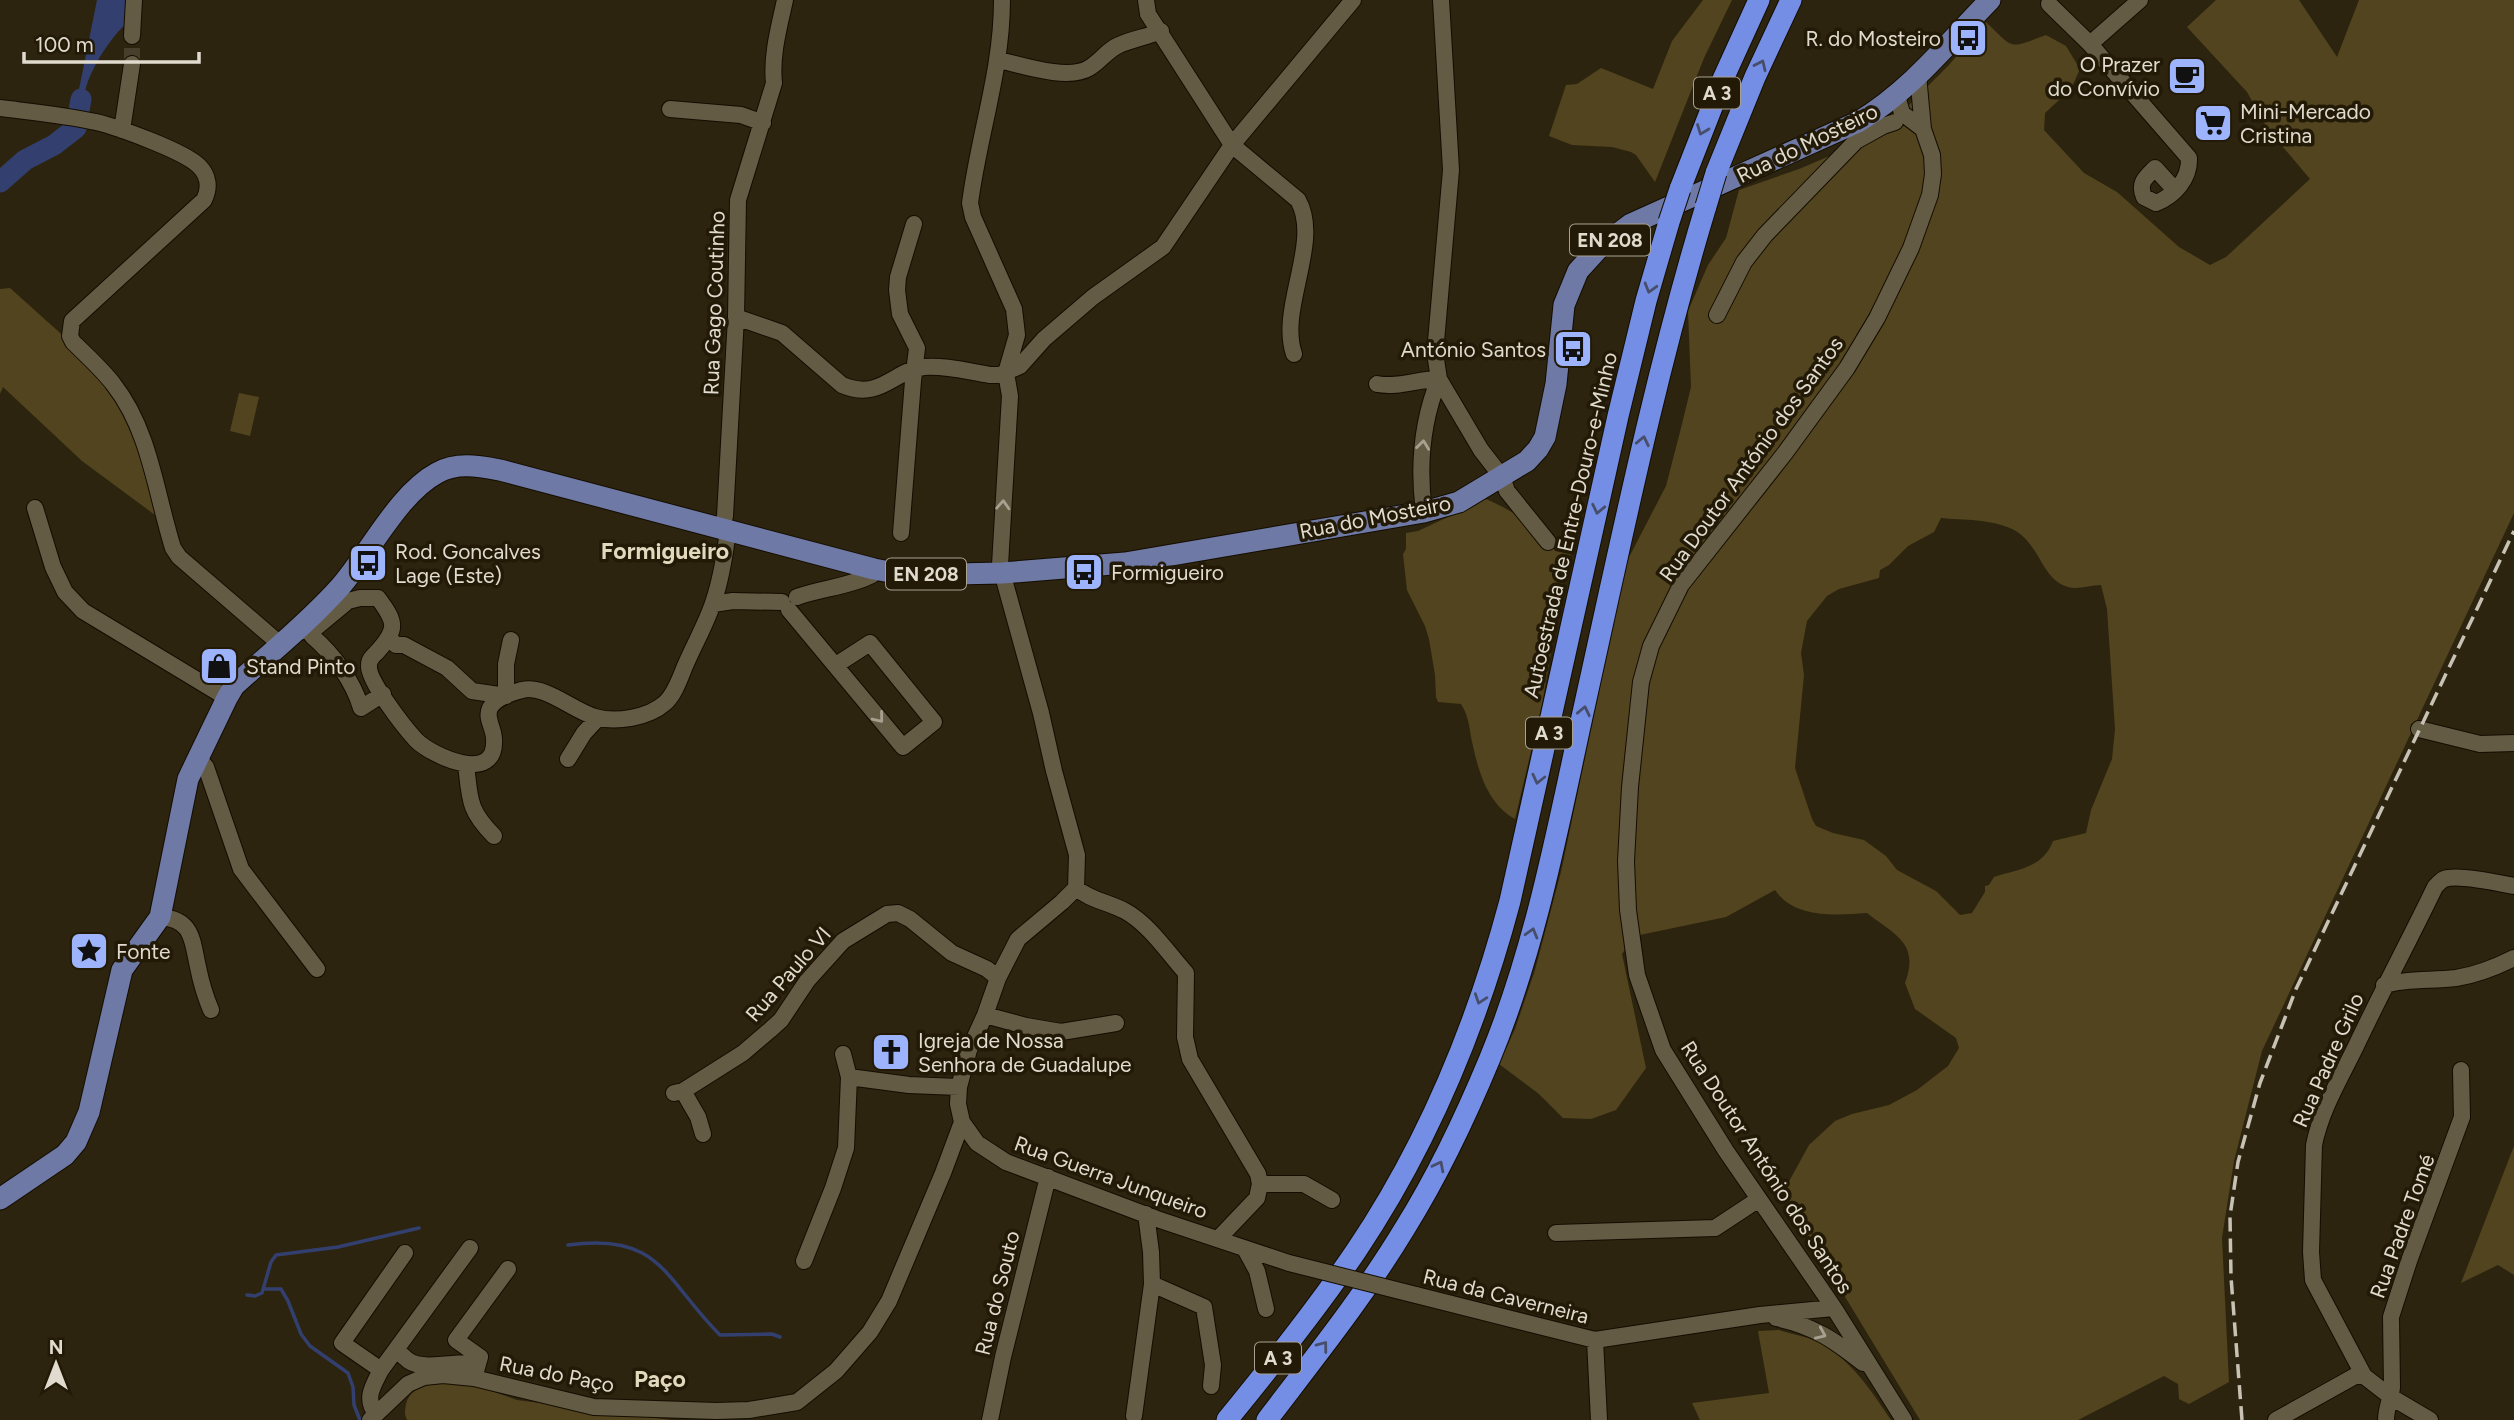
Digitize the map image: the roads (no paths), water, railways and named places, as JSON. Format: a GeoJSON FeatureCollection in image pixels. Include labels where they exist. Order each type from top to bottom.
{"type":"FeatureCollection","features":[{"type":"Feature","properties":{"kind":"highway","name":"Autoestrada de Entre-Douro-e-Minho"},"geometry":{"type":"LineString","coordinates":[[1227,1420],[1295,1336],[1373,1224],[1429,1123],[1472,1023],[1510,901],[1646,301],[1680,189],[1705,122],[1759,0]]}},
{"type":"Feature","properties":{"kind":"highway","name":"A 3"},"geometry":{"type":"LineString","coordinates":[[1267,1420],[1355,1304],[1406,1226],[1451,1143],[1495,1046],[1522,967],[1541,899],[1649,415],[1678,300],[1716,173],[1750,88],[1791,0]]}},
{"type":"Feature","properties":{"kind":"main road","name":"Rua do Mosteiro"},"geometry":{"type":"LineString","coordinates":[[848,563],[906,575],[1002,572],[1125,563],[1424,512],[1459,502],[1527,461],[1545,437],[1556,384],[1564,305],[1578,271],[1599,248],[1631,224],[1858,122],[1897,96],[1990,0]]}},
{"type":"Feature","properties":{"kind":"main road","name":"EN 208"},"geometry":{"type":"LineString","coordinates":[[0,1199],[65,1155],[76,1142],[89,1112],[122,970],[160,917],[183,796],[198,758],[234,686],[296,635],[348,576],[397,511],[421,485],[437,473],[455,466],[475,465],[500,470],[848,563]]}},
{"type":"Feature","properties":{"kind":"street"},"geometry":{"type":"LineString","coordinates":[[132,36],[134,0]]}},
{"type":"Feature","properties":{"kind":"street","name":"Rua Gago Coutinho"},"geometry":{"type":"LineString","coordinates":[[598,718],[631,718],[664,704],[677,684],[713,604],[724,562],[736,317],[738,200],[774,83],[774,61],[785,0]]}},
{"type":"Feature","properties":{"kind":"street"},"geometry":{"type":"LineString","coordinates":[[962,1122],[958,1104],[959,1087],[970,1050],[998,978],[1018,939],[1076,888],[1077,855],[1000,565],[1010,396],[1006,373],[1017,335],[1014,309],[973,216],[971,203],[999,60],[1003,0]]}},
{"type":"Feature","properties":{"kind":"street"},"geometry":{"type":"LineString","coordinates":[[736,317],[782,333],[842,385],[851,389],[878,388],[915,370],[933,368],[990,375],[1006,373],[1020,366],[1044,339],[1114,279],[1163,247],[1232,145],[1353,0]]}},
{"type":"Feature","properties":{"kind":"street"},"geometry":{"type":"LineString","coordinates":[[1441,0],[1451,170],[1435,353],[1439,379],[1481,450],[1502,477],[1507,491],[1548,542]]}},
{"type":"Feature","properties":{"kind":"street"},"geometry":{"type":"LineString","coordinates":[[2090,44],[2140,0]]}},
{"type":"Feature","properties":{"kind":"street"},"geometry":{"type":"LineString","coordinates":[[2044,1],[2090,44],[2189,158],[2186,177],[2175,190]]}},
{"type":"Feature","properties":{"kind":"street"},"geometry":{"type":"LineString","coordinates":[[1146,2],[1148,14],[1232,145],[1298,200],[1304,211],[1307,225],[1294,298],[1291,345],[1294,355]]}},
{"type":"Feature","properties":{"kind":"street"},"geometry":{"type":"LineString","coordinates":[[999,60],[1031,68],[1078,72],[1090,68],[1118,45],[1160,31]]}},
{"type":"Feature","properties":{"kind":"street"},"geometry":{"type":"LineString","coordinates":[[122,130],[132,64]]}},
{"type":"Feature","properties":{"kind":"street","name":"Rua Doutor António dos Santos"},"geometry":{"type":"LineString","coordinates":[[1904,1420],[1834,1308],[1726,1151],[1663,1050],[1637,975],[1628,910],[1626,861],[1630,787],[1641,682],[1651,646],[1681,585],[1786,453],[1847,368],[1877,318],[1911,248],[1930,195],[1933,174],[1932,155],[1922,123],[1918,75]]}},
{"type":"Feature","properties":{"kind":"street","name":"Rua Doutor António dos Santos"},"geometry":{"type":"LineString","coordinates":[[1897,96],[1902,113],[1922,123]]}},
{"type":"Feature","properties":{"kind":"street"},"geometry":{"type":"LineString","coordinates":[[0,108],[73,118],[122,130],[188,158],[200,167],[207,180],[207,194],[198,207],[72,321],[70,336],[116,386],[135,421],[143,439],[173,548],[179,557],[296,635],[312,636],[336,662],[355,689],[361,708],[383,694]]}},
{"type":"Feature","properties":{"kind":"street"},"geometry":{"type":"LineString","coordinates":[[670,109],[741,115],[763,123]]}},
{"type":"Feature","properties":{"kind":"street"},"geometry":{"type":"LineString","coordinates":[[1858,122],[1922,123]]}},
{"type":"Feature","properties":{"kind":"street"},"geometry":{"type":"LineString","coordinates":[[1717,315],[1744,262],[1765,235],[1856,141],[1895,122]]}},
{"type":"Feature","properties":{"kind":"street"},"geometry":{"type":"LineString","coordinates":[[901,533],[918,348],[900,314],[897,290],[898,276],[914,224]]}},
{"type":"Feature","properties":{"kind":"street"},"geometry":{"type":"LineString","coordinates":[[1377,384],[1390,386],[1439,379]]}},
{"type":"Feature","properties":{"kind":"street"},"geometry":{"type":"LineString","coordinates":[[1424,512],[1420,483],[1423,443],[1430,402],[1439,379]]}},
{"type":"Feature","properties":{"kind":"street"},"geometry":{"type":"LineString","coordinates":[[35,508],[53,567],[65,592],[83,611],[227,698]]}},
{"type":"Feature","properties":{"kind":"street"},"geometry":{"type":"LineString","coordinates":[[834,587],[848,563]]}},
{"type":"Feature","properties":{"kind":"street"},"geometry":{"type":"LineString","coordinates":[[713,604],[733,601],[790,603],[817,590],[854,584],[872,575],[874,569]]}},
{"type":"Feature","properties":{"kind":"street"},"geometry":{"type":"LineString","coordinates":[[348,576],[378,598],[389,612],[393,625],[390,638],[370,658],[368,667],[370,675],[417,741],[444,758],[466,764],[486,760],[491,754],[495,739],[489,714],[491,706],[506,696],[536,689],[573,709],[598,718],[578,741],[568,759]]}},
{"type":"Feature","properties":{"kind":"street"},"geometry":{"type":"LineString","coordinates":[[296,635],[348,601],[378,598]]}},
{"type":"Feature","properties":{"kind":"street"},"geometry":{"type":"LineString","coordinates":[[790,603],[836,665],[903,747],[934,722],[870,643],[836,665]]}},
{"type":"Feature","properties":{"kind":"street"},"geometry":{"type":"LineString","coordinates":[[390,638],[396,645],[404,645],[447,668],[472,691],[506,696]]}},
{"type":"Feature","properties":{"kind":"street"},"geometry":{"type":"LineString","coordinates":[[506,696],[506,664],[511,640]]}},
{"type":"Feature","properties":{"kind":"street"},"geometry":{"type":"LineString","coordinates":[[2419,729],[2467,742],[2510,743],[2514,728]]}},
{"type":"Feature","properties":{"kind":"street"},"geometry":{"type":"LineString","coordinates":[[198,758],[206,767],[241,869],[317,969]]}},
{"type":"Feature","properties":{"kind":"street"},"geometry":{"type":"LineString","coordinates":[[466,764],[470,802],[474,812],[494,836]]}},
{"type":"Feature","properties":{"kind":"street","name":"Rua Padre Grilo"},"geometry":{"type":"LineString","coordinates":[[2364,1376],[2313,1280],[2311,1252],[2314,1145],[2325,1109],[2384,985],[2439,883],[2452,878],[2514,886]]}},
{"type":"Feature","properties":{"kind":"street"},"geometry":{"type":"LineString","coordinates":[[1076,888],[1084,895],[1125,911],[1139,921],[1186,973],[1185,1037],[1190,1059],[1258,1174],[1260,1184],[1257,1198],[1218,1239]]}},
{"type":"Feature","properties":{"kind":"street","name":"Rua Paulo VI"},"geometry":{"type":"LineString","coordinates":[[703,1134],[698,1117],[678,1092],[743,1053],[781,1020],[807,981],[842,940],[887,914],[898,913],[910,919],[952,953],[988,969],[998,978]]}},
{"type":"Feature","properties":{"kind":"street"},"geometry":{"type":"LineString","coordinates":[[160,917],[174,918],[188,928],[211,1010]]}},
{"type":"Feature","properties":{"kind":"street"},"geometry":{"type":"LineString","coordinates":[[2384,985],[2400,980],[2456,978],[2480,972],[2514,958]]}},
{"type":"Feature","properties":{"kind":"street"},"geometry":{"type":"LineString","coordinates":[[985,1015],[1061,1032],[1116,1023]]}},
{"type":"Feature","properties":{"kind":"street"},"geometry":{"type":"LineString","coordinates":[[804,1261],[846,1148],[849,1077],[843,1054]]}},
{"type":"Feature","properties":{"kind":"street","name":"Rua Padre Tomé"},"geometry":{"type":"LineString","coordinates":[[2386,1420],[2386,1410],[2391,1397],[2391,1317],[2462,1117],[2460,1070]]}},
{"type":"Feature","properties":{"kind":"street"},"geometry":{"type":"LineString","coordinates":[[849,1077],[909,1085],[959,1087]]}},
{"type":"Feature","properties":{"kind":"street","name":"Rua Guerra Junqueiro"},"geometry":{"type":"LineString","coordinates":[[962,1122],[977,1143],[1006,1162],[1245,1249]]}},
{"type":"Feature","properties":{"kind":"street","name":"Rua do Paço"},"geometry":{"type":"LineString","coordinates":[[373,1417],[408,1384],[424,1377],[476,1371],[594,1407],[749,1410],[797,1402],[836,1371],[870,1332],[890,1301],[962,1122]]}},
{"type":"Feature","properties":{"kind":"street","name":"Rua do Souto"},"geometry":{"type":"LineString","coordinates":[[990,1420],[1048,1177]]}},
{"type":"Feature","properties":{"kind":"street"},"geometry":{"type":"LineString","coordinates":[[1260,1184],[1304,1184],[1332,1200]]}},
{"type":"Feature","properties":{"kind":"street"},"geometry":{"type":"LineString","coordinates":[[1556,1233],[1715,1227],[1759,1199]]}},
{"type":"Feature","properties":{"kind":"street"},"geometry":{"type":"LineString","coordinates":[[1133,1418],[1152,1284],[1146,1214]]}},
{"type":"Feature","properties":{"kind":"street"},"geometry":{"type":"LineString","coordinates":[[373,1417],[370,1390],[470,1248]]}},
{"type":"Feature","properties":{"kind":"street"},"geometry":{"type":"LineString","coordinates":[[1245,1249],[1257,1271],[1266,1309]]}},
{"type":"Feature","properties":{"kind":"street","name":"Rua da Caverneira"},"geometry":{"type":"LineString","coordinates":[[1245,1249],[1289,1263],[1595,1340],[1759,1315],[1834,1308]]}},
{"type":"Feature","properties":{"kind":"street"},"geometry":{"type":"LineString","coordinates":[[382,1370],[341,1343],[405,1253]]}},
{"type":"Feature","properties":{"kind":"street"},"geometry":{"type":"LineString","coordinates":[[396,1350],[411,1363],[452,1363],[476,1371],[480,1357],[456,1340],[508,1269]]}},
{"type":"Feature","properties":{"kind":"street"},"geometry":{"type":"LineString","coordinates":[[1152,1284],[1204,1307],[1213,1365],[1211,1386]]}},
{"type":"Feature","properties":{"kind":"street","name":"Rua da Caverneira"},"geometry":{"type":"LineString","coordinates":[[1759,1315],[1793,1322],[1830,1337],[1874,1371]]}},
{"type":"Feature","properties":{"kind":"street"},"geometry":{"type":"LineString","coordinates":[[1595,1340],[1599,1420]]}},
{"type":"Feature","properties":{"kind":"street"},"geometry":{"type":"LineString","coordinates":[[2276,1420],[2348,1378],[2364,1376],[2391,1397],[2430,1420]]}},
{"type":"Feature","properties":{"kind":"water"},"geometry":{"type":"Polygon","coordinates":[[[97,0],[128,0],[127,23],[111,41],[89,79],[83,105],[85,116],[74,114],[97,0]]]}},
{"type":"Feature","properties":{"kind":"waterway"},"geometry":{"type":"LineString","coordinates":[[0,182],[25,160],[54,145],[76,128],[81,99]]}},
{"type":"Feature","properties":{"kind":"waterway"},"geometry":{"type":"LineString","coordinates":[[247,1295],[262,1293],[271,1262],[276,1255],[338,1247],[419,1228]]}},
{"type":"Feature","properties":{"kind":"waterway"},"geometry":{"type":"LineString","coordinates":[[568,1245],[599,1243],[623,1246],[642,1253],[672,1278],[720,1335],[772,1334],[780,1337]]}},
{"type":"Feature","properties":{"kind":"waterway"},"geometry":{"type":"LineString","coordinates":[[265,1289],[281,1289],[301,1334],[310,1346],[348,1373],[353,1387],[354,1405],[360,1420]]}},
{"type":"Feature","properties":{"kind":"tunnel"},"geometry":{"type":"LineString","coordinates":[[132,36],[132,64]]}},
{"type":"Feature","properties":{"kind":"railway"},"geometry":{"type":"LineString","coordinates":[[2242,1420],[2231,1277],[2230,1216],[2238,1162],[2260,1083],[2296,989],[2514,531]]}},
{"type":"Feature","properties":{"kind":"place","name":"R. do Mosteiro"},"geometry":{"type":"Point","coordinates":[1968,38]}},
{"type":"Feature","properties":{"kind":"place","name":"O Prazer do Convívio"},"geometry":{"type":"Point","coordinates":[2187,76]}},
{"type":"Feature","properties":{"kind":"place","name":"Mini-Mercado Cristina"},"geometry":{"type":"Point","coordinates":[2213,123]}},
{"type":"Feature","properties":{"kind":"place","name":"António Santos"},"geometry":{"type":"Point","coordinates":[1573,349]}},
{"type":"Feature","properties":{"kind":"place","name":"Rod. Goncalves Lage (Este)"},"geometry":{"type":"Point","coordinates":[368,563]}},
{"type":"Feature","properties":{"kind":"place","name":"Formigueiro"},"geometry":{"type":"Point","coordinates":[1084,572]}},
{"type":"Feature","properties":{"kind":"place","name":"Stand Pinto"},"geometry":{"type":"Point","coordinates":[219,666]}},
{"type":"Feature","properties":{"kind":"place","name":"Fonte"},"geometry":{"type":"Point","coordinates":[89,951]}},
{"type":"Feature","properties":{"kind":"place","name":"Igreja de Nossa Senhora de Guadalupe"},"geometry":{"type":"Point","coordinates":[891,1052]}},
{"type":"Feature","properties":{"kind":"district","name":"Formigueiro"},"geometry":{"type":"Point","coordinates":[665,551]}},
{"type":"Feature","properties":{"kind":"district","name":"Paço"},"geometry":{"type":"Point","coordinates":[660,1379]}}]}
